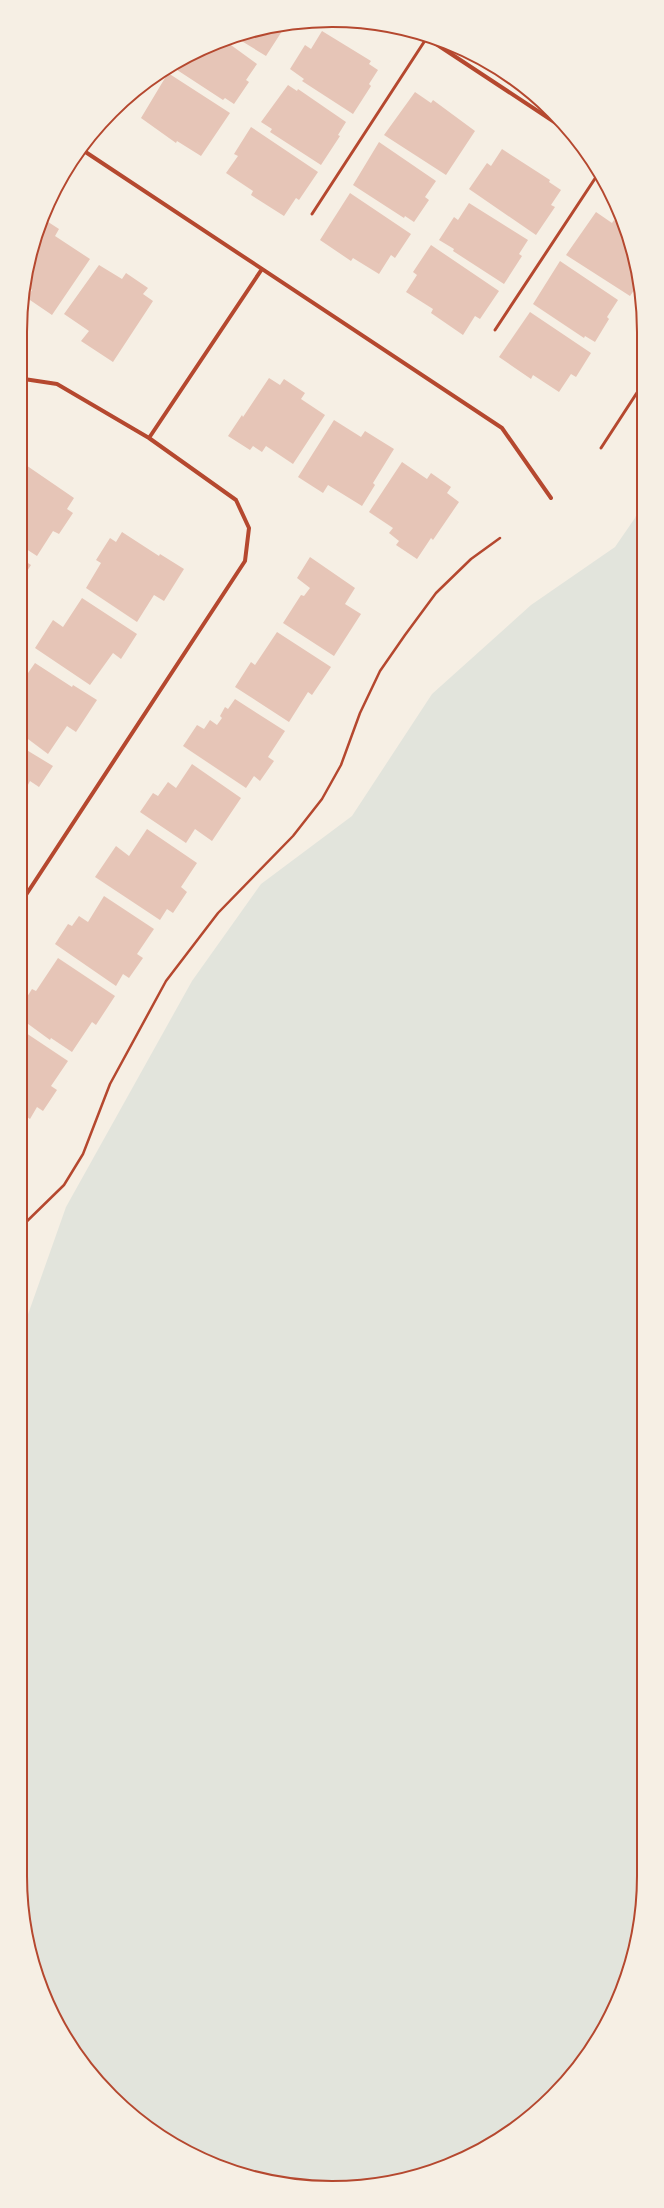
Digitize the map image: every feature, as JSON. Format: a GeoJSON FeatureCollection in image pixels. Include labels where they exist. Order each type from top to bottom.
{"type":"FeatureCollection","features":[{"type":"Feature","properties":{"kind":"street"},"geometry":{"type":"LineString","coordinates":[[440,47],[552,120]]}},
{"type":"Feature","properties":{"kind":"street"},"geometry":{"type":"LineString","coordinates":[[86,152],[502,428],[551,498]]}},
{"type":"Feature","properties":{"kind":"street"},"geometry":{"type":"LineString","coordinates":[[149,438],[262,269]]}},
{"type":"Feature","properties":{"kind":"street"},"geometry":{"type":"LineString","coordinates":[[27,379],[57,384],[149,438],[236,500],[249,528],[245,561],[27,893]]}},
{"type":"Feature","properties":{"kind":"lane"},"geometry":{"type":"LineString","coordinates":[[312,214],[424,41]]}},
{"type":"Feature","properties":{"kind":"lane"},"geometry":{"type":"LineString","coordinates":[[495,330],[595,178]]}},
{"type":"Feature","properties":{"kind":"lane"},"geometry":{"type":"LineString","coordinates":[[601,448],[637,393]]}},
{"type":"Feature","properties":{"kind":"path"},"geometry":{"type":"LineString","coordinates":[[27,1221],[64,1185],[83,1154],[110,1084],[166,981],[218,913],[293,836],[322,799],[341,765],[360,713],[380,671],[436,593],[471,558],[500,538]]}},
{"type":"Feature","properties":{"kind":"shaded area"},"geometry":{"type":"Polygon","coordinates":[[[637,513],[637,1876],[634,1916],[627,1955],[606,2011],[574,2062],[548,2092],[518,2118],[467,2150],[411,2171],[352,2180],[312,2180],[253,2171],[215,2158],[179,2140],[146,2118],[116,2092],[90,2062],[58,2011],[37,1955],[30,1916],[27,1876],[27,1317],[66,1207],[192,981],[261,884],[352,816],[432,694],[531,605],[615,547],[637,513]]]}},
{"type":"Feature","properties":{"kind":"building"},"geometry":{"type":"Polygon","coordinates":[[[322,31],[371,61],[369,64],[378,70],[369,84],[371,86],[353,114],[302,81],[304,79],[290,69],[305,45],[311,49],[322,31]]]}},
{"type":"Feature","properties":{"kind":"building"},"geometry":{"type":"Polygon","coordinates":[[[282,32],[266,56],[241,41],[282,32]]]}},
{"type":"Feature","properties":{"kind":"building"},"geometry":{"type":"Polygon","coordinates":[[[230,44],[257,64],[246,80],[249,82],[234,104],[225,98],[223,100],[177,70],[197,58],[230,44]]]}},
{"type":"Feature","properties":{"kind":"building"},"geometry":{"type":"Polygon","coordinates":[[[170,74],[230,113],[201,156],[177,141],[176,143],[141,118],[166,76],[170,74]]]}},
{"type":"Feature","properties":{"kind":"building"},"geometry":{"type":"Polygon","coordinates":[[[288,85],[297,91],[298,89],[346,122],[338,135],[340,136],[321,165],[270,132],[272,129],[261,122],[288,85]]]}},
{"type":"Feature","properties":{"kind":"building"},"geometry":{"type":"Polygon","coordinates":[[[415,92],[431,103],[433,100],[475,131],[446,175],[384,135],[415,92]]]}},
{"type":"Feature","properties":{"kind":"building"},"geometry":{"type":"Polygon","coordinates":[[[251,127],[318,172],[299,200],[296,198],[284,216],[251,195],[253,191],[226,173],[238,156],[234,154],[251,127]]]}},
{"type":"Feature","properties":{"kind":"building"},"geometry":{"type":"Polygon","coordinates":[[[379,142],[436,181],[425,197],[429,200],[414,222],[405,216],[404,218],[353,185],[379,142]]]}},
{"type":"Feature","properties":{"kind":"building"},"geometry":{"type":"Polygon","coordinates":[[[502,149],[550,180],[549,182],[561,190],[551,205],[555,207],[536,235],[469,189],[487,163],[491,166],[502,149]]]}},
{"type":"Feature","properties":{"kind":"building"},"geometry":{"type":"Polygon","coordinates":[[[350,193],[411,234],[395,258],[391,255],[379,274],[353,258],[351,261],[320,240],[350,193]]]}},
{"type":"Feature","properties":{"kind":"building"},"geometry":{"type":"Polygon","coordinates":[[[469,203],[528,240],[519,254],[522,256],[504,284],[453,251],[454,249],[439,240],[454,217],[458,220],[469,203]]]}},
{"type":"Feature","properties":{"kind":"building"},"geometry":{"type":"Polygon","coordinates":[[[596,212],[612,223],[614,220],[616,222],[627,253],[634,291],[630,296],[566,255],[596,212]]]}},
{"type":"Feature","properties":{"kind":"building"},"geometry":{"type":"Polygon","coordinates":[[[48,222],[59,229],[55,236],[90,259],[52,315],[29,300],[32,290],[30,289],[37,253],[48,222]]]}},
{"type":"Feature","properties":{"kind":"building"},"geometry":{"type":"Polygon","coordinates":[[[431,245],[499,291],[480,319],[475,316],[463,335],[431,313],[433,309],[406,292],[417,275],[413,272],[431,245]]]}},
{"type":"Feature","properties":{"kind":"building"},"geometry":{"type":"Polygon","coordinates":[[[560,261],[618,300],[607,317],[609,319],[595,342],[585,336],[584,338],[533,304],[560,261]]]}},
{"type":"Feature","properties":{"kind":"building"},"geometry":{"type":"Polygon","coordinates":[[[99,265],[122,279],[126,273],[148,288],[143,294],[153,301],[113,362],[81,341],[89,331],[64,314],[99,265]]]}},
{"type":"Feature","properties":{"kind":"building"},"geometry":{"type":"Polygon","coordinates":[[[530,312],[591,353],[576,377],[571,374],[559,392],[533,375],[531,379],[499,357],[530,312]]]}},
{"type":"Feature","properties":{"kind":"building"},"geometry":{"type":"Polygon","coordinates":[[[269,378],[280,385],[284,379],[305,393],[301,399],[325,415],[293,464],[266,446],[262,452],[253,446],[250,450],[228,436],[242,415],[243,417],[269,378]]]}},
{"type":"Feature","properties":{"kind":"building"},"geometry":{"type":"Polygon","coordinates":[[[334,420],[361,437],[365,431],[394,449],[373,483],[375,485],[362,506],[328,485],[323,493],[298,477],[334,420]]]}},
{"type":"Feature","properties":{"kind":"building"},"geometry":{"type":"Polygon","coordinates":[[[402,462],[427,479],[431,473],[451,487],[447,493],[459,502],[433,540],[431,538],[417,559],[396,545],[399,541],[389,533],[393,528],[369,512],[402,462]]]}},
{"type":"Feature","properties":{"kind":"building"},"geometry":{"type":"Polygon","coordinates":[[[27,466],[74,498],[67,509],[73,513],[59,534],[53,531],[37,556],[27,550],[27,466]]]}},
{"type":"Feature","properties":{"kind":"building"},"geometry":{"type":"Polygon","coordinates":[[[122,532],[159,556],[160,554],[184,569],[164,601],[154,595],[137,622],[86,588],[101,563],[96,560],[110,538],[116,542],[122,532]]]}},
{"type":"Feature","properties":{"kind":"building"},"geometry":{"type":"Polygon","coordinates":[[[310,557],[355,588],[345,604],[361,614],[334,656],[283,623],[301,595],[304,596],[310,588],[297,578],[310,557]]]}},
{"type":"Feature","properties":{"kind":"building"},"geometry":{"type":"Polygon","coordinates":[[[27,562],[31,565],[27,571],[27,562]]]}},
{"type":"Feature","properties":{"kind":"building"},"geometry":{"type":"Polygon","coordinates":[[[82,598],[137,634],[121,659],[113,653],[90,685],[35,648],[53,620],[63,627],[82,598]]]}},
{"type":"Feature","properties":{"kind":"building"},"geometry":{"type":"Polygon","coordinates":[[[277,632],[331,667],[312,695],[308,692],[289,722],[235,687],[251,662],[255,665],[277,632]]]}},
{"type":"Feature","properties":{"kind":"building"},"geometry":{"type":"Polygon","coordinates":[[[35,663],[72,687],[73,685],[97,700],[76,732],[67,726],[48,754],[27,738],[28,673],[35,663]]]}},
{"type":"Feature","properties":{"kind":"building"},"geometry":{"type":"Polygon","coordinates":[[[235,699],[285,731],[268,757],[274,761],[260,781],[254,776],[246,788],[183,746],[197,725],[204,729],[210,720],[217,725],[222,718],[220,716],[225,707],[228,709],[235,699]]]}},
{"type":"Feature","properties":{"kind":"building"},"geometry":{"type":"Polygon","coordinates":[[[27,750],[53,766],[39,787],[30,781],[27,787],[27,750]]]}},
{"type":"Feature","properties":{"kind":"building"},"geometry":{"type":"Polygon","coordinates":[[[192,764],[241,798],[212,841],[195,829],[186,843],[140,812],[153,793],[158,796],[168,782],[176,788],[192,764]]]}},
{"type":"Feature","properties":{"kind":"building"},"geometry":{"type":"Polygon","coordinates":[[[147,829],[197,863],[181,887],[187,892],[173,913],[167,909],[160,920],[95,877],[116,846],[129,856],[147,829]]]}},
{"type":"Feature","properties":{"kind":"building"},"geometry":{"type":"Polygon","coordinates":[[[104,896],[154,929],[137,954],[143,958],[129,978],[123,974],[116,986],[55,944],[68,924],[72,926],[79,916],[88,922],[104,896]]]}},
{"type":"Feature","properties":{"kind":"building"},"geometry":{"type":"Polygon","coordinates":[[[58,958],[115,996],[96,1025],[92,1022],[72,1052],[51,1038],[50,1040],[27,1023],[27,997],[32,989],[36,991],[58,958]]]}},
{"type":"Feature","properties":{"kind":"building"},"geometry":{"type":"Polygon","coordinates":[[[27,1034],[68,1061],[51,1086],[57,1090],[43,1111],[37,1107],[30,1119],[27,1117],[27,1034]]]}}]}
